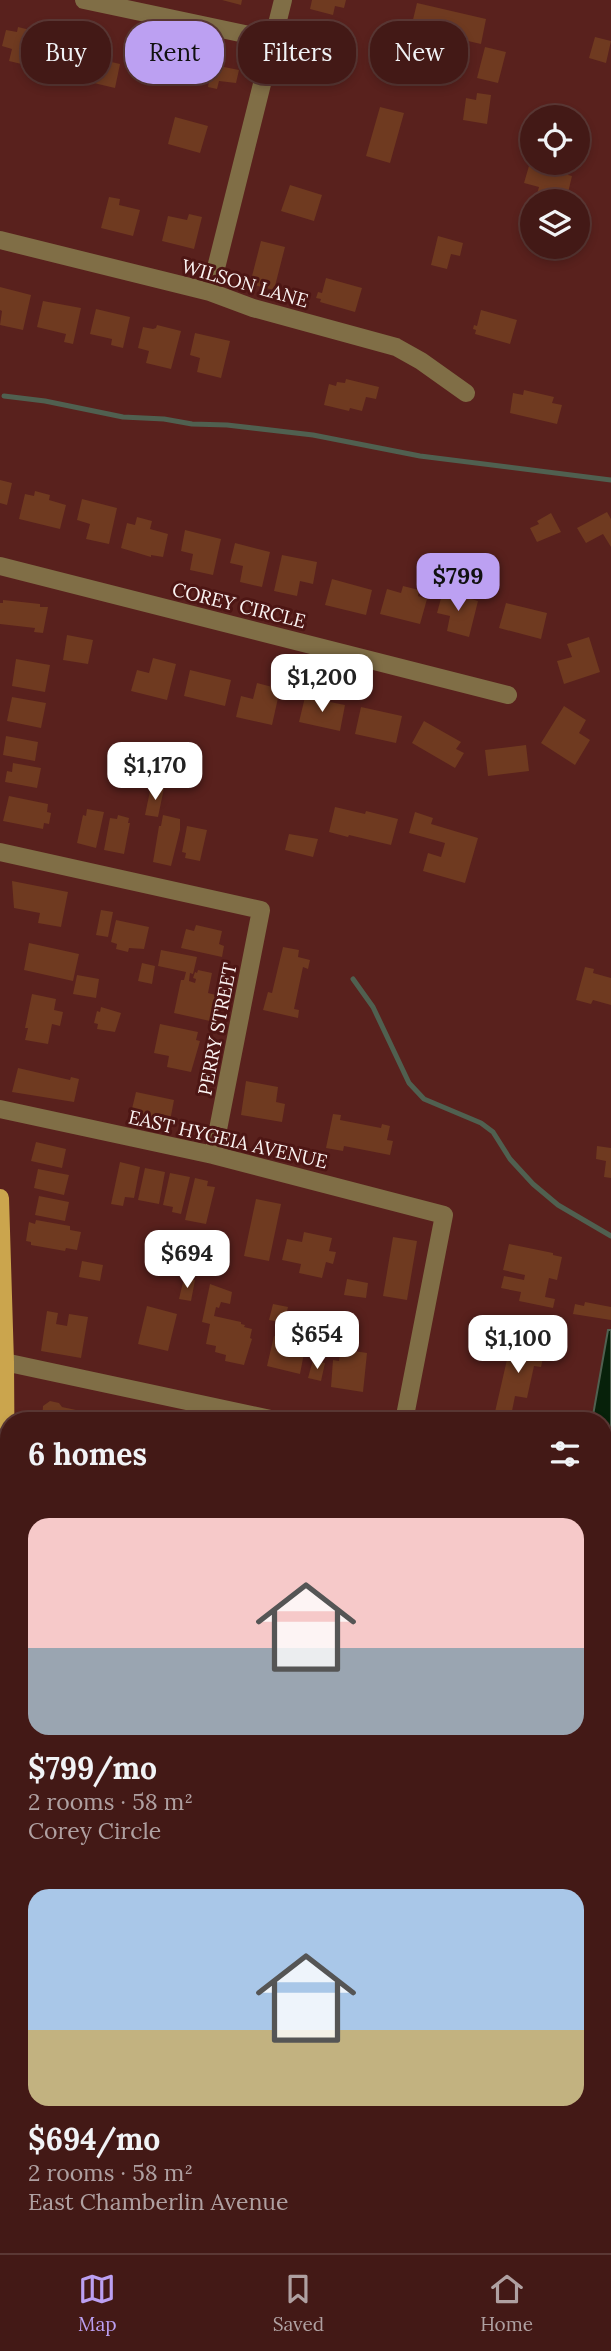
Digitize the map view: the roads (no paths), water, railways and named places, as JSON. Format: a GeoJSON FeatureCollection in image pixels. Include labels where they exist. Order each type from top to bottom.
{"type":"FeatureCollection","features":[{"type":"Feature","properties":{"kind":"main road"},"geometry":{"type":"LineString","coordinates":[[0,1198],[3,1412]]}},
{"type":"Feature","properties":{"kind":"street"},"geometry":{"type":"LineString","coordinates":[[84,0],[238,33]]}},
{"type":"Feature","properties":{"kind":"street"},"geometry":{"type":"LineString","coordinates":[[278,21],[283,0]]}},
{"type":"Feature","properties":{"kind":"street"},"geometry":{"type":"LineString","coordinates":[[209,292],[262,84]]}},
{"type":"Feature","properties":{"kind":"street","name":"WILSON LANE"},"geometry":{"type":"LineString","coordinates":[[0,240],[209,292],[253,308],[396,347],[466,393]]}},
{"type":"Feature","properties":{"kind":"street","name":"COREY CIRCLE"},"geometry":{"type":"LineString","coordinates":[[0,566],[508,695]]}},
{"type":"Feature","properties":{"kind":"street","name":"PERRY STREET"},"geometry":{"type":"LineString","coordinates":[[0,852],[261,910],[213,1155]]}},
{"type":"Feature","properties":{"kind":"street","name":"EAST HYGEIA AVENUE"},"geometry":{"type":"LineString","coordinates":[[0,1109],[213,1155],[444,1215],[406,1412]]}},
{"type":"Feature","properties":{"kind":"street"},"geometry":{"type":"LineString","coordinates":[[2,1362],[238,1412]]}},
{"type":"Feature","properties":{"kind":"waterway"},"geometry":{"type":"LineString","coordinates":[[4,396],[45,401],[123,417],[313,435],[420,456],[611,480]]}},
{"type":"Feature","properties":{"kind":"waterway"},"geometry":{"type":"LineString","coordinates":[[353,979],[373,1007],[409,1083],[424,1099],[481,1123],[493,1132],[510,1159],[533,1184],[558,1205],[611,1236]]}}]}
